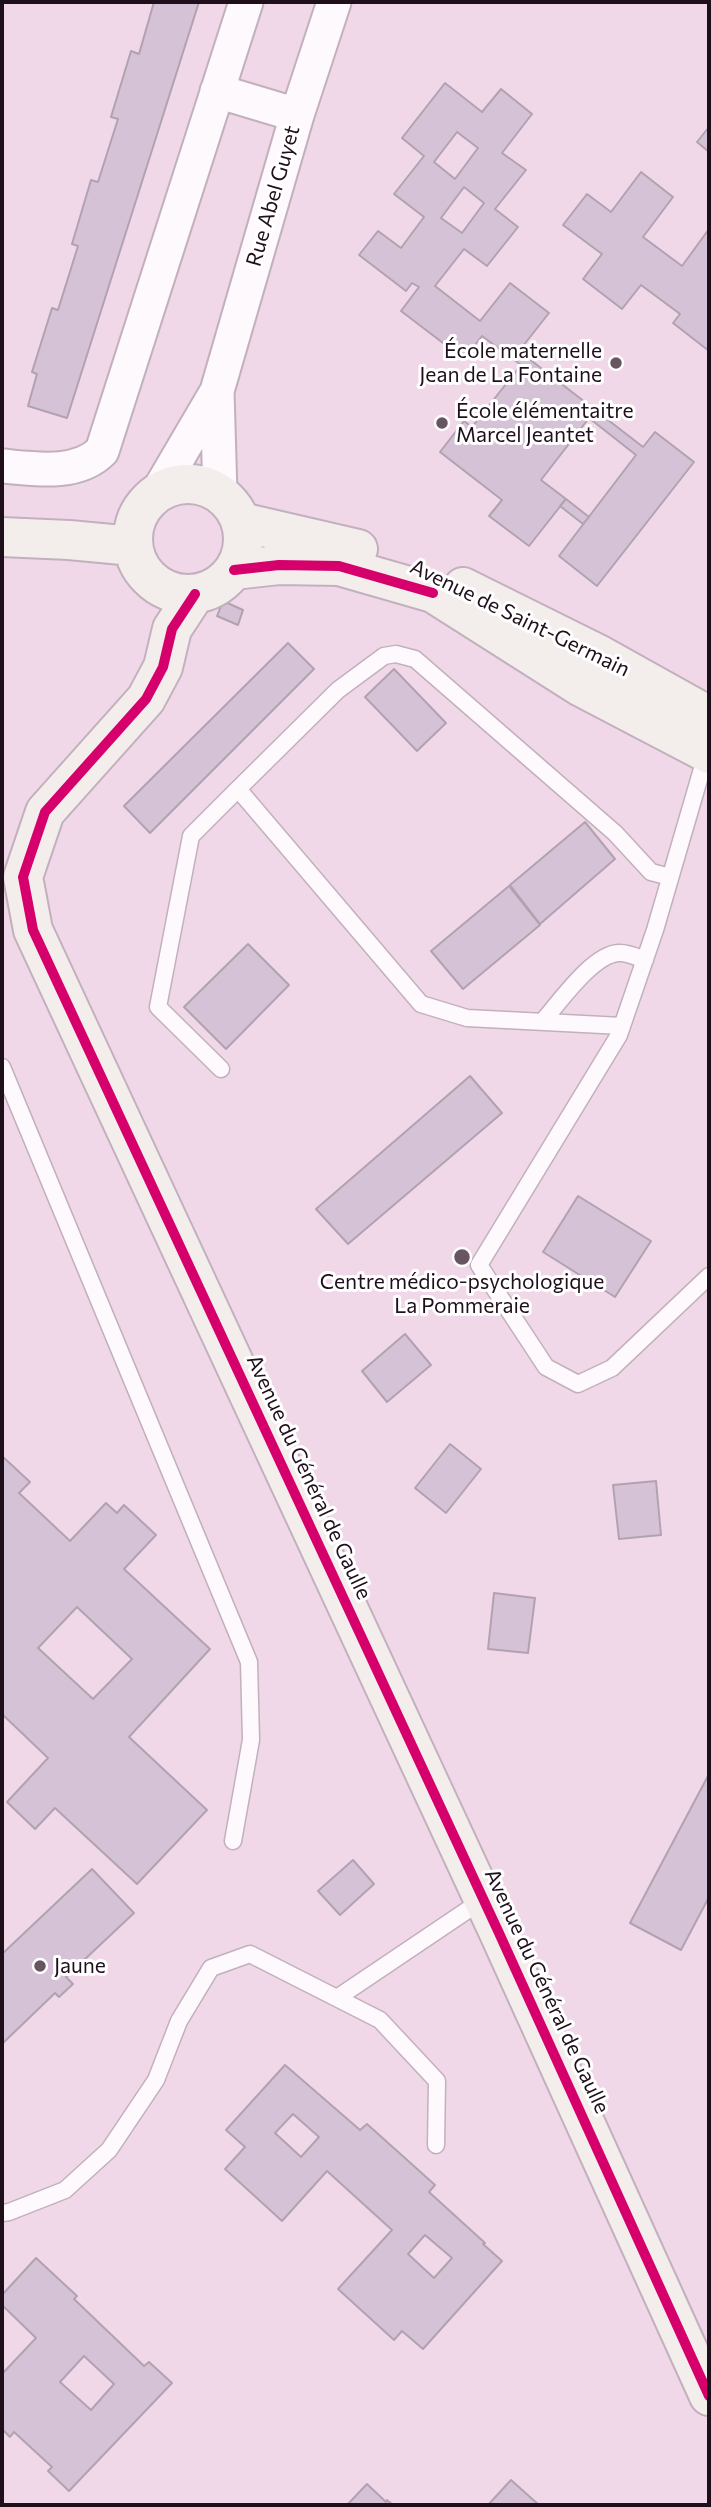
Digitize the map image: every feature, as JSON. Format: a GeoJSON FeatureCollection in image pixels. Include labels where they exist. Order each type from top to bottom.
{"type":"FeatureCollection","features":[{"type":"Feature","properties":{"kind":"street"},"geometry":{"type":"LineString","coordinates":[[2,466],[64,469],[93,460],[102,451],[246,2]]}},
{"type":"Feature","properties":{"kind":"street","name":"Rue Abel Guyet"},"geometry":{"type":"LineString","coordinates":[[156,495],[217,391],[297,115],[334,2]]}},
{"type":"Feature","properties":{"kind":"street"},"geometry":{"type":"LineString","coordinates":[[217,92],[297,115]]}},
{"type":"Feature","properties":{"kind":"street","name":"Rue Abel Guyet"},"geometry":{"type":"LineString","coordinates":[[217,391],[230,508]]}},
{"type":"Feature","properties":{"kind":"street"},"geometry":{"type":"LineString","coordinates":[[156,584],[181,594],[210,590],[223,582],[234,570],[241,556],[244,538],[230,508],[204,486],[187,484],[171,487],[156,495],[145,505],[134,531],[133,546],[141,567],[156,584],[172,629]]}},
{"type":"Feature","properties":{"kind":"street","name":"Avenue de Saint-Germain"},"geometry":{"type":"LineString","coordinates":[[230,508],[384,554],[440,575],[600,655],[709,742]]}},
{"type":"Feature","properties":{"kind":"street"},"geometry":{"type":"LineString","coordinates":[[2,537],[133,546]]}},
{"type":"Feature","properties":{"kind":"street","name":"Avenue de Saint-Germain"},"geometry":{"type":"LineString","coordinates":[[234,570],[279,565],[339,566],[433,593],[581,687],[709,742]]}},
{"type":"Feature","properties":{"kind":"street","name":"Avenue du Général de Gaulle"},"geometry":{"type":"LineString","coordinates":[[195,594],[172,629],[163,667],[146,699],[45,811],[13,870],[33,930],[484,1899],[709,2396]]}},
{"type":"Feature","properties":{"kind":"lane"},"geometry":{"type":"LineString","coordinates":[[221,1069],[158,1007],[191,836],[338,690],[384,656],[396,654],[415,659],[615,834],[651,872],[670,877]]}},
{"type":"Feature","properties":{"kind":"lane"},"geometry":{"type":"LineString","coordinates":[[709,742],[645,960],[619,1035],[480,1265],[546,1367],[578,1384],[612,1368],[709,1276]]}},
{"type":"Feature","properties":{"kind":"lane"},"geometry":{"type":"LineString","coordinates":[[238,789],[421,1004],[467,1018],[622,1026]]}},
{"type":"Feature","properties":{"kind":"lane"},"geometry":{"type":"LineString","coordinates":[[541,1022],[589,968],[610,954],[622,952],[645,960]]}},
{"type":"Feature","properties":{"kind":"lane"},"geometry":{"type":"LineString","coordinates":[[2,1067],[249,1662],[251,1740],[233,1840]]}},
{"type":"Feature","properties":{"kind":"lane"},"geometry":{"type":"LineString","coordinates":[[337,1998],[484,1899]]}},
{"type":"Feature","properties":{"kind":"lane"},"geometry":{"type":"LineString","coordinates":[[2,2213],[65,2190],[109,2150],[156,2080],[179,2021],[211,1968],[250,1954],[380,2020],[438,2081],[436,2145]]}},
{"type":"Feature","properties":{"kind":"building"},"geometry":{"type":"Polygon","coordinates":[[[154,2],[199,2],[67,418],[28,406],[37,374],[32,372],[52,308],[58,310],[78,246],[72,244],[91,180],[98,182],[118,119],[111,117],[131,51],[139,54],[154,2]]]}},
{"type":"Feature","properties":{"kind":"building"},"geometry":{"type":"Polygon","coordinates":[[[445,83],[482,112],[501,89],[532,114],[502,153],[526,170],[495,209],[518,227],[487,266],[464,249],[435,286],[480,321],[510,283],[549,313],[519,351],[643,447],[655,432],[694,462],[597,586],[559,556],[636,455],[589,418],[541,480],[566,499],[529,546],[489,516],[502,500],[440,452],[464,421],[472,427],[521,365],[482,336],[464,359],[401,311],[419,287],[412,283],[406,291],[359,255],[378,231],[401,248],[424,217],[394,194],[424,156],[402,138],[445,83]],[[457,132],[434,162],[455,179],[478,148],[457,132]],[[464,187],[441,218],[462,233],[484,203],[464,187]]]}},
{"type":"Feature","properties":{"kind":"building"},"geometry":{"type":"Polygon","coordinates":[[[709,127],[709,152],[697,142],[709,127]]]}},
{"type":"Feature","properties":{"kind":"building"},"geometry":{"type":"Polygon","coordinates":[[[641,172],[673,197],[643,237],[682,266],[709,229],[709,351],[673,323],[680,314],[641,285],[622,309],[583,279],[602,254],[563,225],[587,194],[611,212],[641,172]]]}},
{"type":"Feature","properties":{"kind":"building"},"geometry":{"type":"Polygon","coordinates":[[[566,499],[589,517],[583,524],[560,506],[566,499]]]}},
{"type":"Feature","properties":{"kind":"building"},"geometry":{"type":"Polygon","coordinates":[[[223,601],[243,610],[238,625],[217,616],[223,601]]]}},
{"type":"Feature","properties":{"kind":"building"},"geometry":{"type":"Polygon","coordinates":[[[288,643],[314,669],[150,833],[124,806],[288,643]]]}},
{"type":"Feature","properties":{"kind":"building"},"geometry":{"type":"Polygon","coordinates":[[[394,669],[446,723],[417,751],[365,697],[394,669]]]}},
{"type":"Feature","properties":{"kind":"building"},"geometry":{"type":"Polygon","coordinates":[[[585,822],[615,859],[540,924],[510,885],[585,822]]]}},
{"type":"Feature","properties":{"kind":"building"},"geometry":{"type":"Polygon","coordinates":[[[509,886],[540,925],[463,989],[431,951],[509,886]]]}},
{"type":"Feature","properties":{"kind":"building"},"geometry":{"type":"Polygon","coordinates":[[[248,944],[289,985],[226,1049],[184,1007],[248,944]]]}},
{"type":"Feature","properties":{"kind":"building"},"geometry":{"type":"Polygon","coordinates":[[[470,1076],[502,1113],[348,1244],[316,1209],[470,1076]]]}},
{"type":"Feature","properties":{"kind":"building"},"geometry":{"type":"Polygon","coordinates":[[[578,1196],[651,1241],[615,1297],[543,1252],[578,1196]]]}},
{"type":"Feature","properties":{"kind":"building"},"geometry":{"type":"Polygon","coordinates":[[[405,1334],[431,1365],[387,1402],[362,1371],[405,1334]]]}},
{"type":"Feature","properties":{"kind":"building"},"geometry":{"type":"Polygon","coordinates":[[[450,1444],[481,1469],[446,1513],[415,1488],[450,1444]]]}},
{"type":"Feature","properties":{"kind":"building"},"geometry":{"type":"Polygon","coordinates":[[[2,1456],[30,1482],[19,1493],[70,1541],[106,1503],[117,1513],[124,1505],[156,1535],[124,1569],[210,1649],[129,1737],[207,1810],[137,1884],[55,1808],[35,1829],[7,1802],[48,1758],[2,1714],[2,1456]],[[77,1607],[38,1648],[93,1699],[132,1659],[77,1607]]]}},
{"type":"Feature","properties":{"kind":"building"},"geometry":{"type":"Polygon","coordinates":[[[656,1481],[661,1535],[619,1539],[613,1485],[656,1481]]]}},
{"type":"Feature","properties":{"kind":"building"},"geometry":{"type":"Polygon","coordinates":[[[494,1593],[535,1598],[528,1653],[488,1649],[494,1593]]]}},
{"type":"Feature","properties":{"kind":"building"},"geometry":{"type":"Polygon","coordinates":[[[709,1774],[709,1897],[681,1950],[630,1923],[709,1774]]]}},
{"type":"Feature","properties":{"kind":"building"},"geometry":{"type":"Polygon","coordinates":[[[353,1860],[374,1884],[340,1915],[318,1891],[353,1860]]]}},
{"type":"Feature","properties":{"kind":"building","name":"Jaune"},"geometry":{"type":"Polygon","coordinates":[[[92,1869],[134,1913],[66,1977],[73,1984],[59,1997],[55,1993],[2,2044],[2,1954],[92,1869]]]}},
{"type":"Feature","properties":{"kind":"building"},"geometry":{"type":"Polygon","coordinates":[[[285,2065],[360,2130],[367,2124],[435,2185],[429,2192],[502,2261],[423,2349],[402,2331],[394,2340],[338,2289],[392,2230],[327,2171],[282,2221],[225,2169],[245,2147],[226,2130],[285,2065]],[[293,2114],[275,2133],[301,2157],[319,2137],[293,2114]],[[425,2235],[408,2254],[434,2278],[452,2258],[425,2235]]]}},
{"type":"Feature","properties":{"kind":"building"},"geometry":{"type":"Polygon","coordinates":[[[36,2258],[77,2296],[74,2299],[144,2366],[149,2362],[172,2383],[69,2491],[48,2471],[52,2467],[14,2432],[10,2437],[2,2429],[2,2374],[36,2338],[2,2305],[2,2295],[36,2258]],[[84,2356],[60,2382],[91,2410],[114,2384],[84,2356]]]}},
{"type":"Feature","properties":{"kind":"building"},"geometry":{"type":"Polygon","coordinates":[[[511,2480],[539,2505],[488,2505],[511,2480]]]}},
{"type":"Feature","properties":{"kind":"building"},"geometry":{"type":"Polygon","coordinates":[[[367,2484],[386,2502],[387,2500],[393,2505],[347,2505],[367,2484]]]}},
{"type":"Feature","properties":{"kind":"cycle path"},"geometry":{"type":"LineString","coordinates":[[234,570],[279,565],[339,566],[433,593]]}},
{"type":"Feature","properties":{"kind":"cycle path"},"geometry":{"type":"LineString","coordinates":[[195,594],[172,629],[163,667],[146,699],[45,812],[23,877],[33,930],[499,1933],[709,2396]]}},
{"type":"Feature","properties":{"kind":"place","name":"École maternelle Jean de La Fontaine"},"geometry":{"type":"Point","coordinates":[616,363]}},
{"type":"Feature","properties":{"kind":"place","name":"École élémentaitre Marcel Jeantet"},"geometry":{"type":"Point","coordinates":[442,423]}},
{"type":"Feature","properties":{"kind":"place","name":"Centre médico-psychologique La Pommeraie"},"geometry":{"type":"Point","coordinates":[462,1257]}},
{"type":"Feature","properties":{"kind":"place","name":"Jaune"},"geometry":{"type":"Point","coordinates":[40,1966]}}]}
